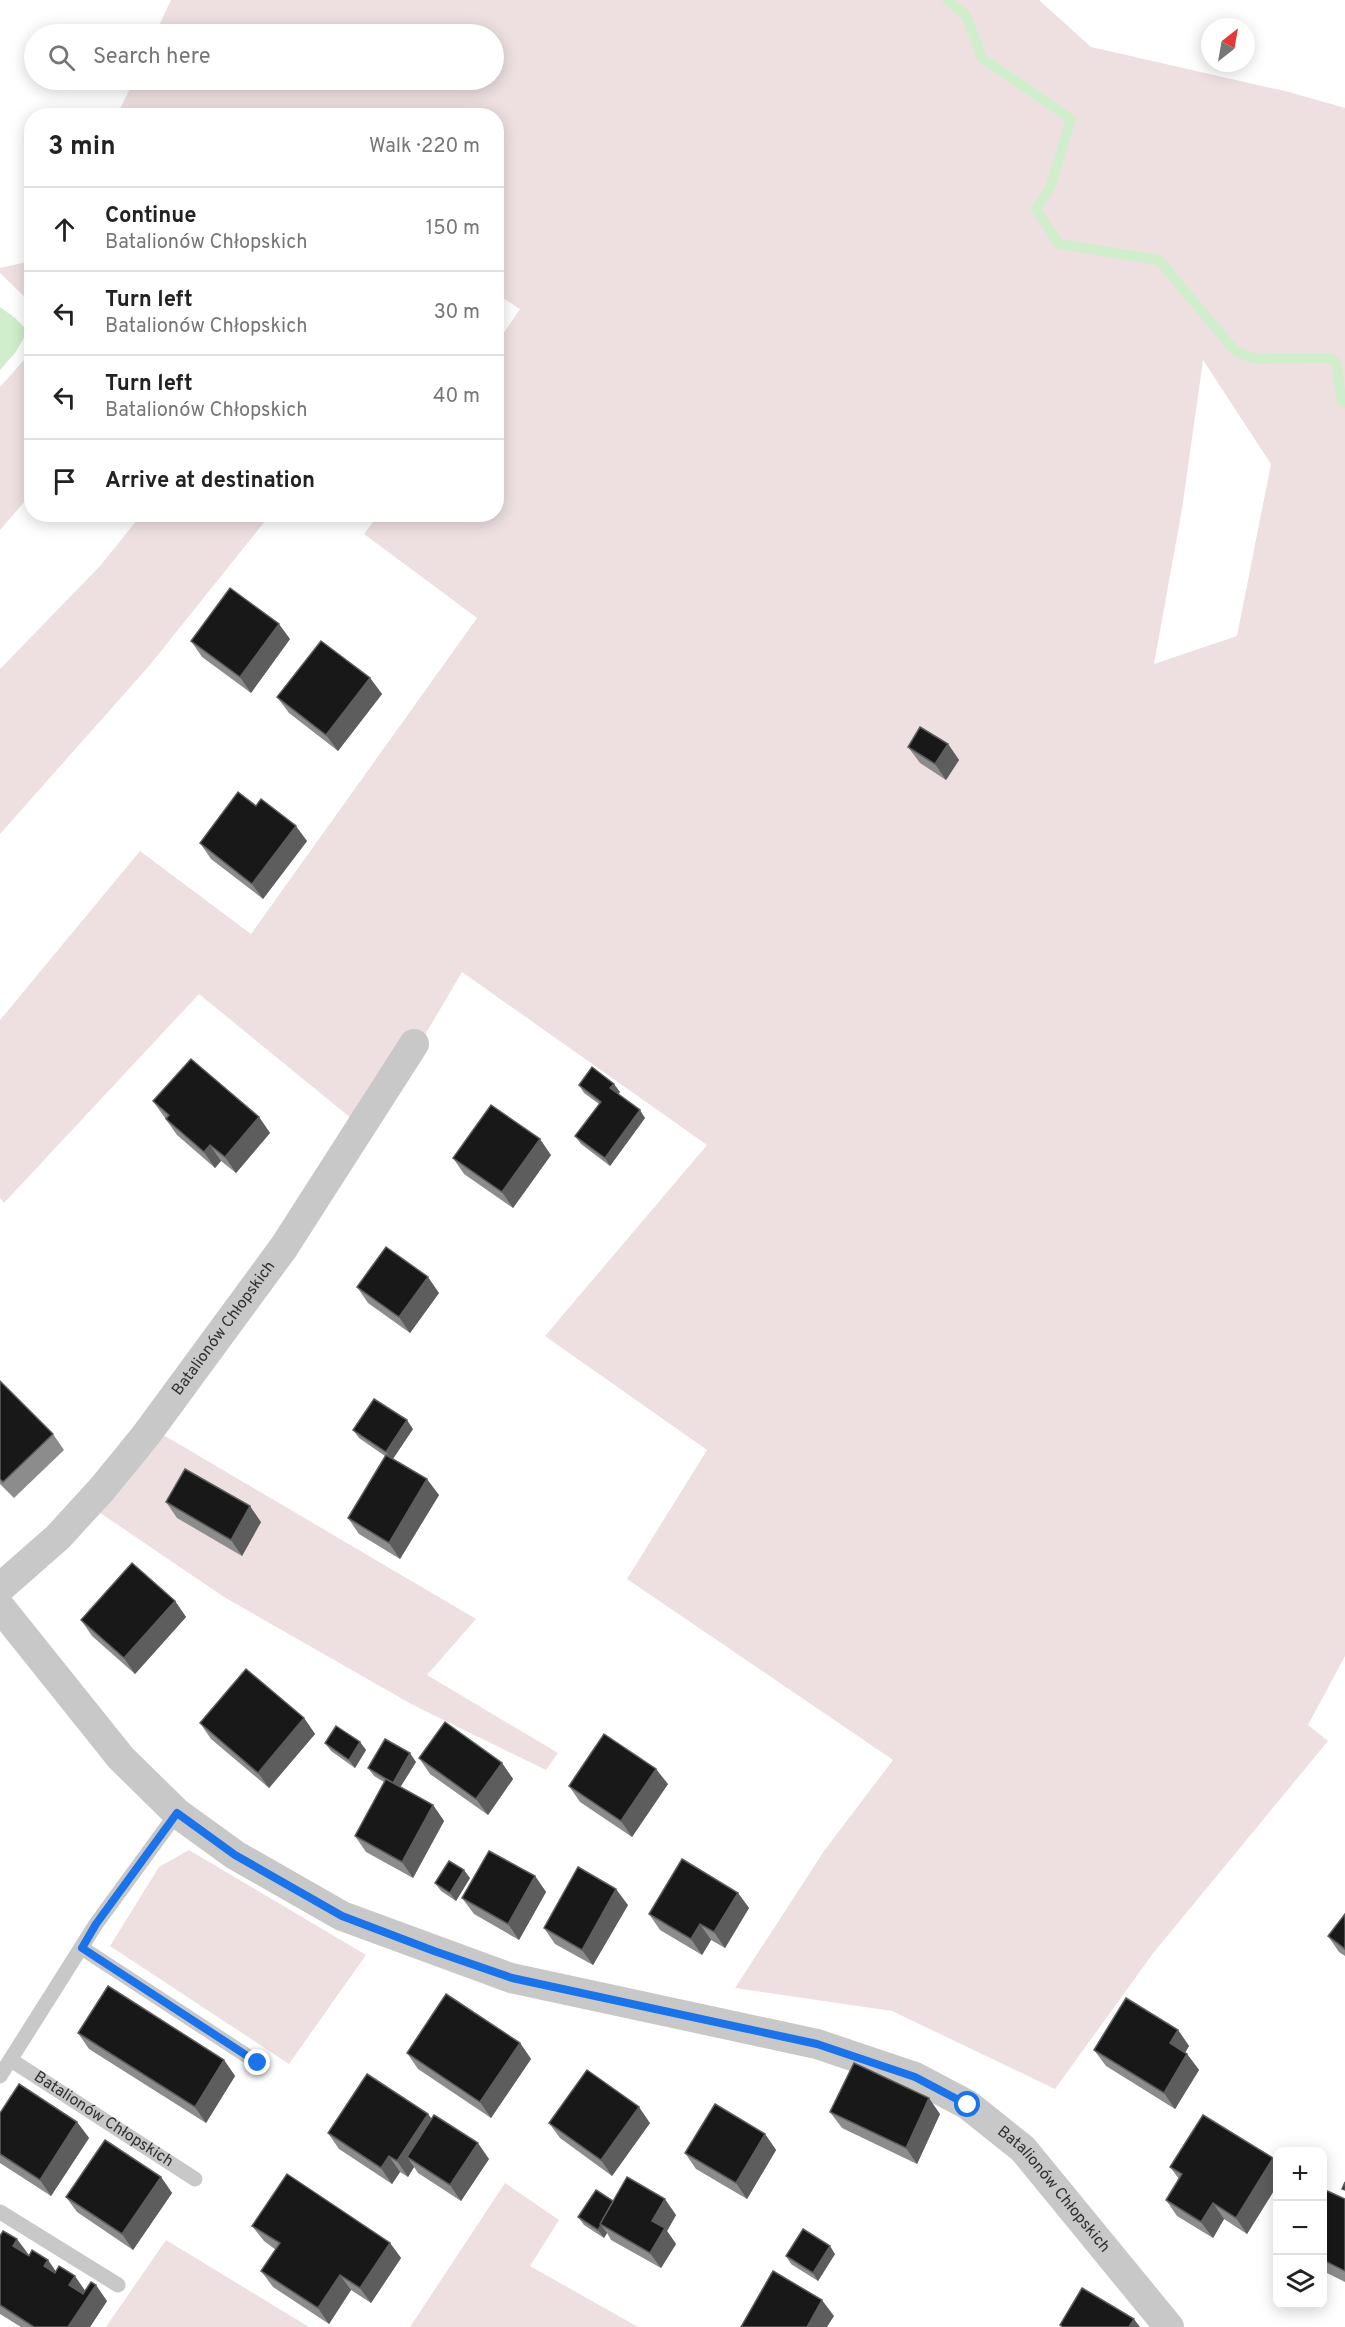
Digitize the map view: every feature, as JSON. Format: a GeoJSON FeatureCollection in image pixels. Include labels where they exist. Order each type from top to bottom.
{"type":"FeatureCollection","features":[{"type":"Feature","properties":{"kind":"street","name":"Batalionów Chłopskich"},"geometry":{"type":"LineString","coordinates":[[0,1588],[58,1537],[102,1489],[146,1435],[284,1247],[414,1044]]}},
{"type":"Feature","properties":{"kind":"street","name":"Batalionów Chłopskich"},"geometry":{"type":"LineString","coordinates":[[0,1607],[121,1758],[177,1813],[235,1855],[342,1916],[512,1978],[817,2044],[915,2077],[968,2105],[1023,2149],[1169,2327]]}},
{"type":"Feature","properties":{"kind":"lane"},"geometry":{"type":"LineString","coordinates":[[0,2076],[96,1924],[177,1813]]}},
{"type":"Feature","properties":{"kind":"lane"},"geometry":{"type":"LineString","coordinates":[[82,1948],[258,2063]]}},
{"type":"Feature","properties":{"kind":"lane","name":"Batalionów Chłopskich"},"geometry":{"type":"LineString","coordinates":[[11,2060],[195,2179]]}},
{"type":"Feature","properties":{"kind":"lane"},"geometry":{"type":"LineString","coordinates":[[0,2212],[118,2285]]}},
{"type":"Feature","properties":{"kind":"shaded area"},"geometry":{"type":"Polygon","coordinates":[[[171,0],[1039,0],[1091,47],[1289,92],[1345,108],[1345,1656],[1308,1725],[1328,1741],[1154,1952],[1055,2089],[892,2011],[735,1988],[824,1851],[893,1760],[627,1579],[707,1450],[545,1336],[707,1145],[462,972],[368,1132],[199,994],[4,1203],[0,1198],[0,1020],[140,851],[251,934],[477,618],[364,534],[373,522],[504,522],[504,333],[520,309],[504,299],[504,108],[120,108],[129,90],[504,90],[504,24],[160,24],[171,0]],[[1203,360],[1182,509],[1154,664],[1237,636],[1271,464],[1203,360]]]}},
{"type":"Feature","properties":{"kind":"shaded area"},"geometry":{"type":"Polygon","coordinates":[[[24,263],[24,296],[0,273],[0,268],[24,263]]]}},
{"type":"Feature","properties":{"kind":"shaded area"},"geometry":{"type":"Polygon","coordinates":[[[0,307],[24,327],[24,338],[15,353],[0,370],[0,307]]]}},
{"type":"Feature","properties":{"kind":"shaded area"},"geometry":{"type":"Polygon","coordinates":[[[24,360],[24,502],[0,530],[0,387],[24,360]]]}},
{"type":"Feature","properties":{"kind":"shaded area"},"geometry":{"type":"Polygon","coordinates":[[[135,522],[264,522],[149,666],[0,834],[0,669],[100,566],[135,522]]]}},
{"type":"Feature","properties":{"kind":"shaded area"},"geometry":{"type":"Polygon","coordinates":[[[155,1430],[476,1619],[427,1675],[558,1753],[546,1770],[413,1705],[224,1597],[90,1506],[155,1430]]]}},
{"type":"Feature","properties":{"kind":"shaded area"},"geometry":{"type":"Polygon","coordinates":[[[189,1850],[366,1955],[289,2064],[110,1946],[159,1867],[189,1850]]]}},
{"type":"Feature","properties":{"kind":"shaded area"},"geometry":{"type":"Polygon","coordinates":[[[505,2183],[559,2220],[530,2266],[638,2327],[410,2327],[505,2183]]]}},
{"type":"Feature","properties":{"kind":"shaded area"},"geometry":{"type":"Polygon","coordinates":[[[166,2240],[309,2327],[106,2327],[166,2240]]]}},
{"type":"Feature","properties":{"kind":"building"},"geometry":{"type":"Polygon","coordinates":[[[230,588],[279,624],[240,677],[191,641],[230,588]]]}},
{"type":"Feature","properties":{"kind":"building"},"geometry":{"type":"Polygon","coordinates":[[[321,641],[370,678],[326,735],[277,697],[321,641]]]}},
{"type":"Feature","properties":{"kind":"building"},"geometry":{"type":"Polygon","coordinates":[[[920,727],[948,744],[935,764],[908,747],[920,727]]]}},
{"type":"Feature","properties":{"kind":"building"},"geometry":{"type":"Polygon","coordinates":[[[238,792],[256,806],[261,799],[296,826],[252,884],[200,843],[238,792]]]}},
{"type":"Feature","properties":{"kind":"building"},"geometry":{"type":"Polygon","coordinates":[[[191,1059],[259,1117],[225,1157],[210,1145],[204,1152],[166,1119],[169,1115],[153,1101],[191,1059]]]}},
{"type":"Feature","properties":{"kind":"building"},"geometry":{"type":"Polygon","coordinates":[[[592,1067],[614,1084],[610,1088],[640,1110],[605,1158],[575,1136],[601,1102],[579,1085],[592,1067]]]}},
{"type":"Feature","properties":{"kind":"building"},"geometry":{"type":"Polygon","coordinates":[[[491,1105],[540,1139],[502,1192],[453,1158],[491,1105]]]}},
{"type":"Feature","properties":{"kind":"building"},"geometry":{"type":"Polygon","coordinates":[[[386,1247],[428,1277],[399,1317],[357,1287],[386,1247]]]}},
{"type":"Feature","properties":{"kind":"building"},"geometry":{"type":"Polygon","coordinates":[[[0,1381],[53,1434],[3,1482],[0,1479],[0,1381]]]}},
{"type":"Feature","properties":{"kind":"building"},"geometry":{"type":"Polygon","coordinates":[[[374,1399],[407,1420],[386,1452],[353,1430],[374,1399]]]}},
{"type":"Feature","properties":{"kind":"building"},"geometry":{"type":"Polygon","coordinates":[[[386,1455],[427,1479],[389,1543],[348,1518],[386,1455]]]}},
{"type":"Feature","properties":{"kind":"building"},"geometry":{"type":"Polygon","coordinates":[[[185,1469],[250,1506],[231,1540],[166,1502],[185,1469]]]}},
{"type":"Feature","properties":{"kind":"building"},"geometry":{"type":"Polygon","coordinates":[[[132,1563],[175,1601],[124,1658],[81,1620],[132,1563]]]}},
{"type":"Feature","properties":{"kind":"building"},"geometry":{"type":"Polygon","coordinates":[[[246,1669],[304,1718],[258,1773],[200,1723],[246,1669]]]}},
{"type":"Feature","properties":{"kind":"building"},"geometry":{"type":"Polygon","coordinates":[[[445,1722],[502,1763],[476,1799],[419,1758],[445,1722]]]}},
{"type":"Feature","properties":{"kind":"building"},"geometry":{"type":"Polygon","coordinates":[[[336,1726],[360,1742],[349,1760],[325,1743],[336,1726]]]}},
{"type":"Feature","properties":{"kind":"building"},"geometry":{"type":"Polygon","coordinates":[[[604,1734],[656,1769],[621,1821],[569,1786],[604,1734]]]}},
{"type":"Feature","properties":{"kind":"building"},"geometry":{"type":"Polygon","coordinates":[[[385,1739],[410,1753],[393,1783],[368,1768],[385,1739]]]}},
{"type":"Feature","properties":{"kind":"building"},"geometry":{"type":"Polygon","coordinates":[[[386,1779],[433,1805],[402,1862],[355,1836],[386,1779]]]}},
{"type":"Feature","properties":{"kind":"building"},"geometry":{"type":"Polygon","coordinates":[[[489,1851],[535,1876],[508,1924],[462,1898],[489,1851]]]}},
{"type":"Feature","properties":{"kind":"building"},"geometry":{"type":"Polygon","coordinates":[[[682,1859],[738,1893],[714,1932],[700,1924],[691,1939],[649,1914],[682,1859]]]}},
{"type":"Feature","properties":{"kind":"building"},"geometry":{"type":"Polygon","coordinates":[[[449,1861],[464,1870],[450,1893],[435,1883],[449,1861]]]}},
{"type":"Feature","properties":{"kind":"building"},"geometry":{"type":"Polygon","coordinates":[[[578,1867],[616,1889],[582,1950],[544,1928],[578,1867]]]}},
{"type":"Feature","properties":{"kind":"building"},"geometry":{"type":"Polygon","coordinates":[[[1345,1914],[1345,1949],[1328,1936],[1345,1914]]]}},
{"type":"Feature","properties":{"kind":"building"},"geometry":{"type":"Polygon","coordinates":[[[108,1986],[224,2060],[195,2107],[78,2033],[108,1986]]]}},
{"type":"Feature","properties":{"kind":"building"},"geometry":{"type":"Polygon","coordinates":[[[446,1994],[520,2043],[480,2102],[407,2053],[446,1994]]]}},
{"type":"Feature","properties":{"kind":"building"},"geometry":{"type":"Polygon","coordinates":[[[1126,1998],[1178,2030],[1170,2043],[1187,2054],[1164,2093],[1094,2050],[1126,1998]]]}},
{"type":"Feature","properties":{"kind":"building"},"geometry":{"type":"Polygon","coordinates":[[[854,2063],[929,2098],[906,2148],[830,2112],[854,2063]]]}},
{"type":"Feature","properties":{"kind":"building"},"geometry":{"type":"Polygon","coordinates":[[[587,2070],[639,2107],[601,2160],[549,2123],[587,2070]]]}},
{"type":"Feature","properties":{"kind":"building"},"geometry":{"type":"Polygon","coordinates":[[[367,2074],[428,2114],[397,2161],[389,2156],[381,2168],[328,2133],[367,2074]]]}},
{"type":"Feature","properties":{"kind":"building"},"geometry":{"type":"Polygon","coordinates":[[[19,2084],[77,2122],[40,2180],[0,2154],[0,2113],[19,2084]]]}},
{"type":"Feature","properties":{"kind":"building"},"geometry":{"type":"Polygon","coordinates":[[[715,2104],[765,2134],[736,2183],[685,2153],[715,2104]]]}},
{"type":"Feature","properties":{"kind":"building"},"geometry":{"type":"Polygon","coordinates":[[[434,2115],[478,2143],[450,2185],[407,2157],[434,2115]]]}},
{"type":"Feature","properties":{"kind":"building"},"geometry":{"type":"Polygon","coordinates":[[[1203,2115],[1273,2158],[1236,2218],[1213,2203],[1201,2222],[1166,2200],[1182,2174],[1170,2167],[1203,2115]]]}},
{"type":"Feature","properties":{"kind":"building"},"geometry":{"type":"Polygon","coordinates":[[[105,2140],[161,2177],[122,2234],[66,2197],[105,2140]]]}},
{"type":"Feature","properties":{"kind":"building"},"geometry":{"type":"Polygon","coordinates":[[[287,2174],[390,2243],[360,2288],[340,2275],[318,2308],[261,2271],[280,2243],[252,2226],[287,2174]]]}},
{"type":"Feature","properties":{"kind":"building"},"geometry":{"type":"Polygon","coordinates":[[[627,2177],[665,2199],[652,2221],[665,2228],[650,2253],[600,2224],[627,2177]]]}},
{"type":"Feature","properties":{"kind":"building"},"geometry":{"type":"Polygon","coordinates":[[[596,2190],[613,2201],[598,2230],[578,2217],[596,2190]]]}},
{"type":"Feature","properties":{"kind":"building"},"geometry":{"type":"Polygon","coordinates":[[[1327,2191],[1345,2199],[1345,2271],[1327,2262],[1327,2191]]]}},
{"type":"Feature","properties":{"kind":"building"},"geometry":{"type":"Polygon","coordinates":[[[803,2229],[830,2246],[813,2273],[786,2256],[803,2229]]]}},
{"type":"Feature","properties":{"kind":"building"},"geometry":{"type":"Polygon","coordinates":[[[3,2231],[17,2239],[13,2246],[29,2256],[32,2250],[48,2260],[44,2266],[55,2273],[59,2266],[75,2276],[69,2285],[83,2294],[91,2282],[96,2285],[68,2327],[34,2327],[0,2305],[0,2236],[3,2231]]]}},
{"type":"Feature","properties":{"kind":"building"},"geometry":{"type":"Polygon","coordinates":[[[773,2271],[822,2300],[807,2327],[741,2327],[773,2271]]]}},
{"type":"Feature","properties":{"kind":"building"},"geometry":{"type":"Polygon","coordinates":[[[1082,2288],[1134,2319],[1129,2327],[1063,2327],[1060,2325],[1082,2288]]]}},
{"type":"Feature","properties":{"kind":"waterway"},"geometry":{"type":"LineString","coordinates":[[947,0],[966,15],[982,58],[1071,119],[1050,188],[1036,209],[1059,244],[1159,260],[1235,351],[1256,359],[1331,358],[1337,364],[1341,400],[1345,403]]}},
{"type":"Feature","properties":{"kind":"route"},"geometry":{"type":"LineString","coordinates":[[258,2063],[82,1948],[96,1924],[177,1813],[235,1855],[342,1916],[434,1951],[512,1978],[817,2044],[915,2077],[968,2105]]}}]}
